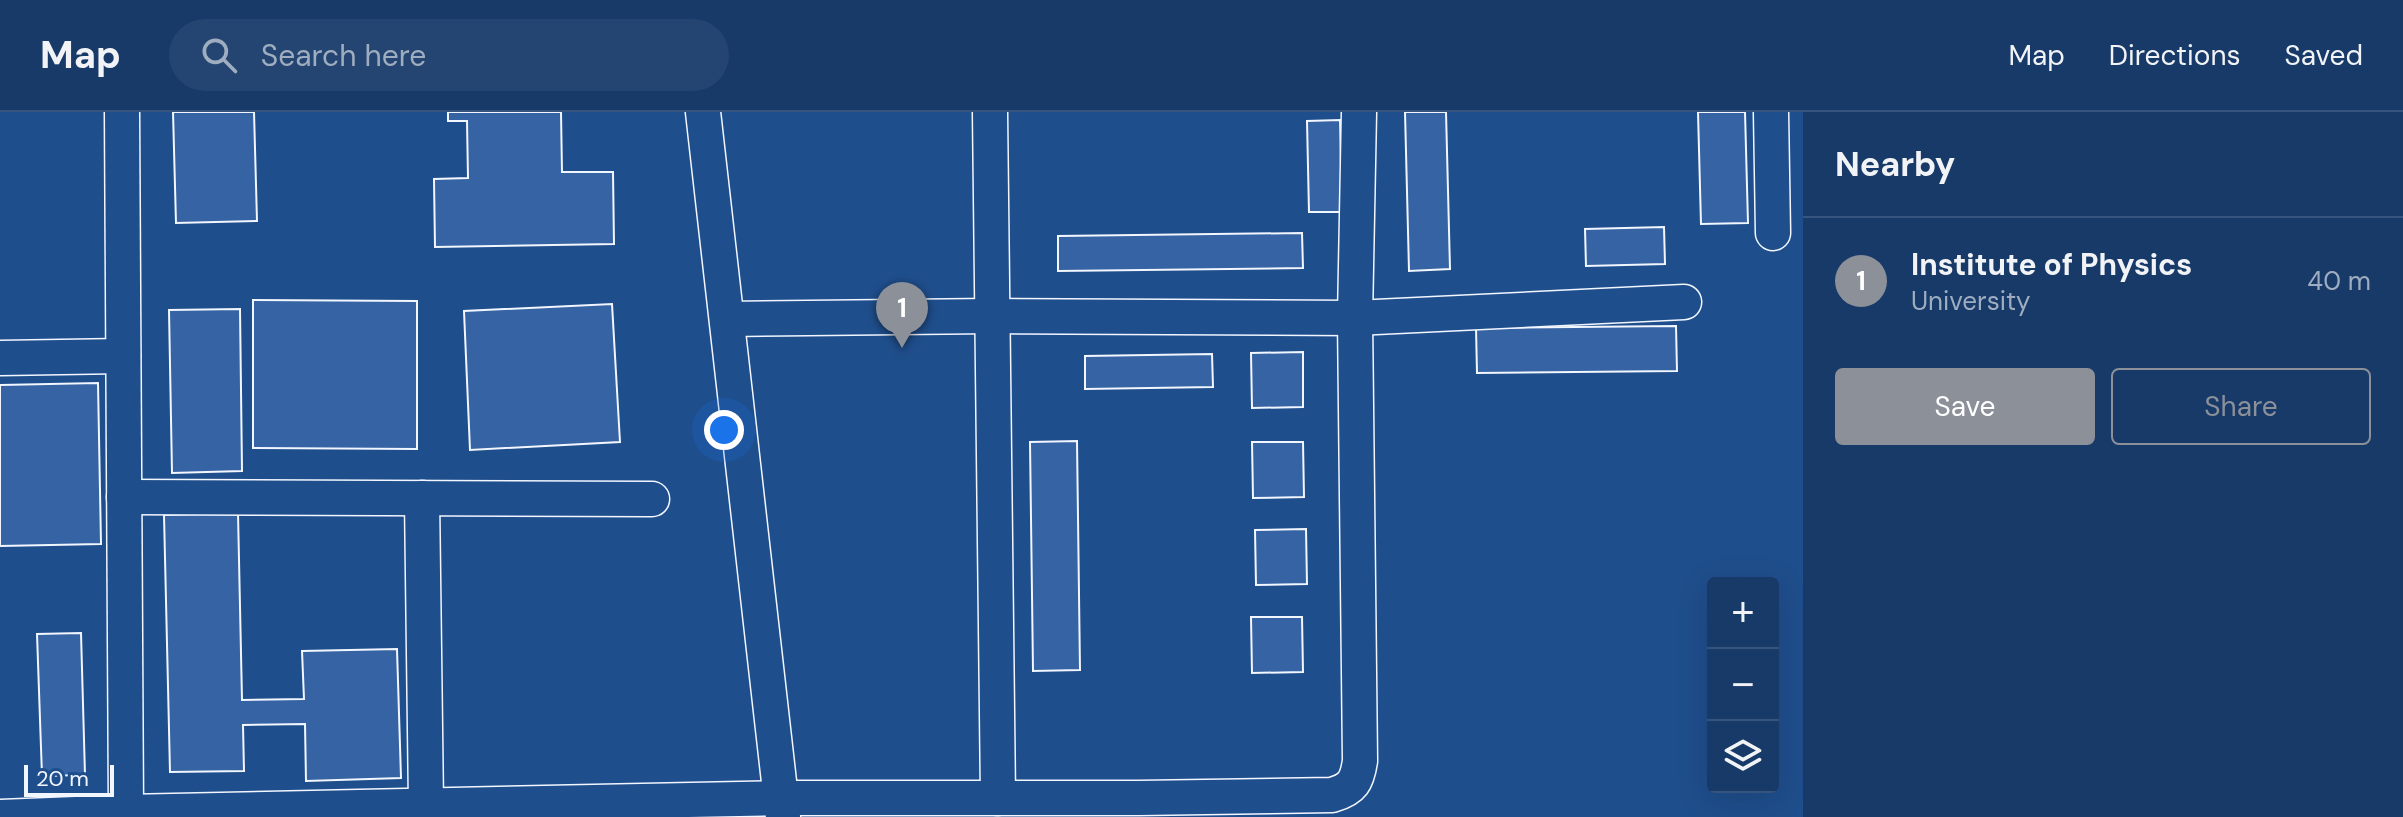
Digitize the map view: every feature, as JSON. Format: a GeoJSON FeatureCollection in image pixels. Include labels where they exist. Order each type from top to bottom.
{"type":"FeatureCollection","features":[{"type":"Feature","properties":{"kind":"lane"},"geometry":{"type":"LineString","coordinates":[[122,112],[126,812]]}},
{"type":"Feature","properties":{"kind":"lane"},"geometry":{"type":"LineString","coordinates":[[703,112],[782,807]]}},
{"type":"Feature","properties":{"kind":"lane"},"geometry":{"type":"LineString","coordinates":[[990,112],[998,798]]}},
{"type":"Feature","properties":{"kind":"lane"},"geometry":{"type":"LineString","coordinates":[[0,817],[426,805],[782,807],[998,798],[1332,795],[1349,790],[1357,779],[1360,761],[1355,318],[1359,112]]}},
{"type":"Feature","properties":{"kind":"lane"},"geometry":{"type":"LineString","coordinates":[[1771,112],[1773,233]]}},
{"type":"Feature","properties":{"kind":"lane"},"geometry":{"type":"LineString","coordinates":[[728,319],[992,316],[1355,318],[1684,302]]}},
{"type":"Feature","properties":{"kind":"lane"},"geometry":{"type":"LineString","coordinates":[[0,358],[123,356]]}},
{"type":"Feature","properties":{"kind":"lane"},"geometry":{"type":"LineString","coordinates":[[124,497],[652,499]]}},
{"type":"Feature","properties":{"kind":"lane"},"geometry":{"type":"LineString","coordinates":[[422,498],[426,805]]}},
{"type":"Feature","properties":{"kind":"building"},"geometry":{"type":"Polygon","coordinates":[[[173,112],[254,112],[257,221],[176,223],[173,112]]]}},
{"type":"Feature","properties":{"kind":"building"},"geometry":{"type":"Polygon","coordinates":[[[448,112],[561,112],[562,172],[613,172],[614,244],[435,247],[434,179],[468,178],[467,121],[448,121],[448,112]]]}},
{"type":"Feature","properties":{"kind":"building"},"geometry":{"type":"Polygon","coordinates":[[[1405,112],[1446,112],[1450,269],[1409,271],[1405,112]]]}},
{"type":"Feature","properties":{"kind":"building"},"geometry":{"type":"Polygon","coordinates":[[[1698,112],[1745,112],[1748,223],[1701,224],[1698,112]]]}},
{"type":"Feature","properties":{"kind":"building"},"geometry":{"type":"Polygon","coordinates":[[[1340,120],[1342,212],[1309,212],[1307,121],[1340,120]]]}},
{"type":"Feature","properties":{"kind":"building"},"geometry":{"type":"Polygon","coordinates":[[[1664,227],[1665,264],[1586,266],[1585,229],[1664,227]]]}},
{"type":"Feature","properties":{"kind":"building"},"geometry":{"type":"Polygon","coordinates":[[[1302,233],[1303,268],[1058,271],[1058,236],[1302,233]]]}},
{"type":"Feature","properties":{"kind":"building"},"geometry":{"type":"Polygon","coordinates":[[[253,300],[417,301],[417,449],[253,448],[253,300]]]}},
{"type":"Feature","properties":{"kind":"building"},"geometry":{"type":"Polygon","coordinates":[[[612,304],[620,442],[470,450],[464,311],[612,304]]]}},
{"type":"Feature","properties":{"kind":"building"},"geometry":{"type":"Polygon","coordinates":[[[240,309],[242,471],[172,473],[169,310],[240,309]]]}},
{"type":"Feature","properties":{"kind":"building"},"geometry":{"type":"Polygon","coordinates":[[[1676,326],[1677,371],[1477,373],[1476,328],[1676,326]]]}},
{"type":"Feature","properties":{"kind":"building"},"geometry":{"type":"Polygon","coordinates":[[[1303,352],[1303,407],[1252,408],[1251,353],[1303,352]]]}},
{"type":"Feature","properties":{"kind":"building"},"geometry":{"type":"Polygon","coordinates":[[[1212,354],[1213,387],[1085,389],[1085,356],[1212,354]]]}},
{"type":"Feature","properties":{"kind":"building"},"geometry":{"type":"Polygon","coordinates":[[[98,383],[101,544],[0,546],[0,385],[98,383]]]}},
{"type":"Feature","properties":{"kind":"building"},"geometry":{"type":"Polygon","coordinates":[[[1077,441],[1080,670],[1033,671],[1030,442],[1077,441]]]}},
{"type":"Feature","properties":{"kind":"building"},"geometry":{"type":"Polygon","coordinates":[[[1252,442],[1303,442],[1304,497],[1253,498],[1252,442]]]}},
{"type":"Feature","properties":{"kind":"building"},"geometry":{"type":"Polygon","coordinates":[[[238,513],[242,700],[304,699],[302,651],[397,649],[401,778],[306,781],[305,724],[243,725],[244,771],[170,772],[164,515],[238,513]]]}},
{"type":"Feature","properties":{"kind":"building"},"geometry":{"type":"Polygon","coordinates":[[[1306,529],[1307,584],[1256,585],[1255,530],[1306,529]]]}},
{"type":"Feature","properties":{"kind":"building"},"geometry":{"type":"Polygon","coordinates":[[[1251,617],[1302,617],[1303,672],[1252,673],[1251,617]]]}},
{"type":"Feature","properties":{"kind":"building"},"geometry":{"type":"Polygon","coordinates":[[[81,633],[85,775],[42,776],[37,634],[81,633]]]}},
{"type":"Feature","properties":{"kind":"place","name":"Institute of Physics"},"geometry":{"type":"Point","coordinates":[902,348]}}]}
